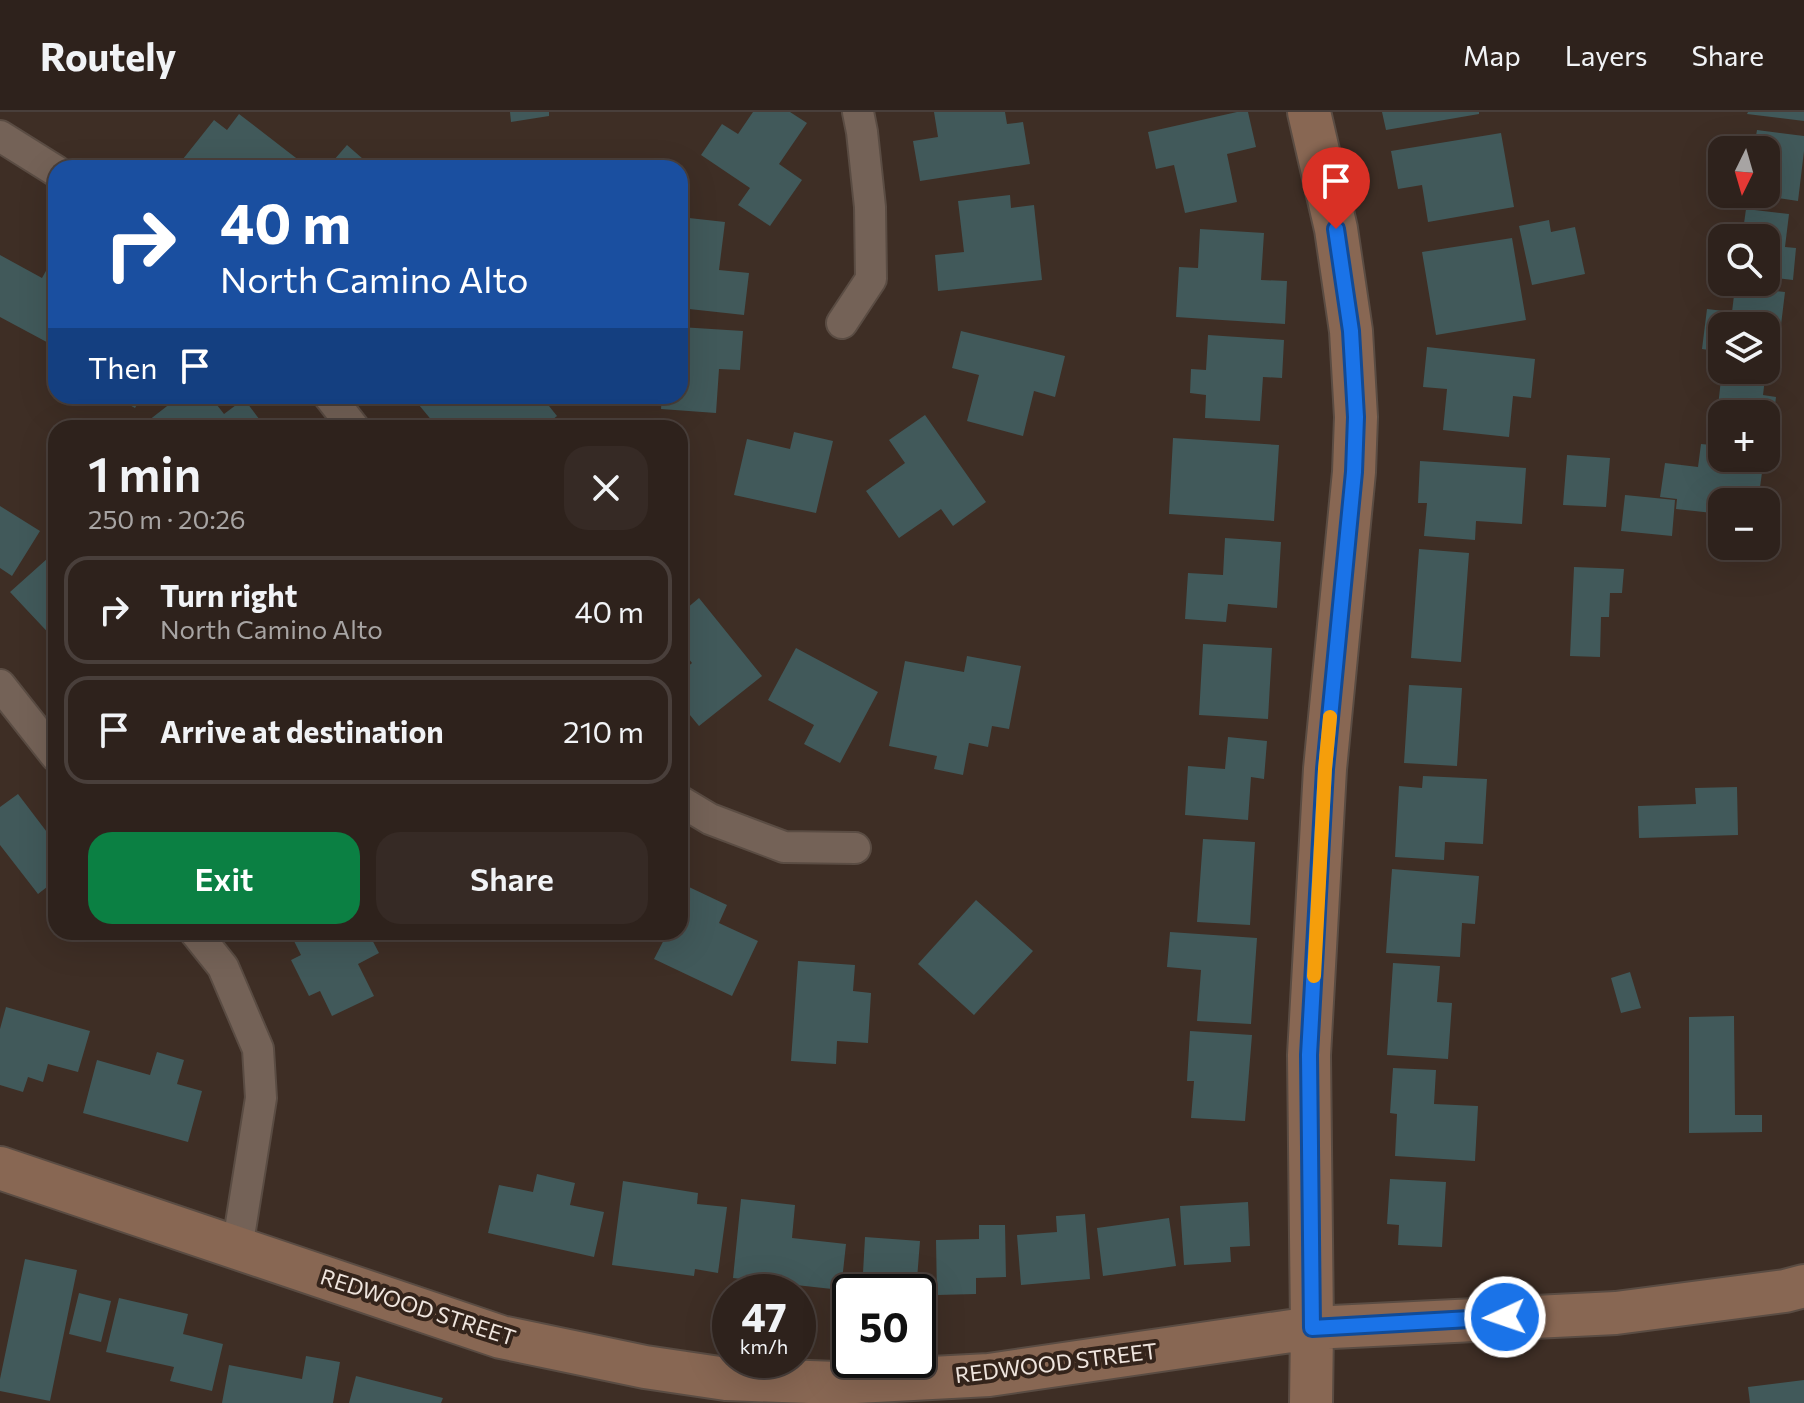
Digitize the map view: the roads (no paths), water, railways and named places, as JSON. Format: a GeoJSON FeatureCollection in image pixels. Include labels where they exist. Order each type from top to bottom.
{"type":"FeatureCollection","features":[{"type":"Feature","properties":{"kind":"main road"},"geometry":{"type":"LineString","coordinates":[[1309,112],[1336,229],[1351,331],[1356,417],[1354,472],[1325,769],[1309,1055],[1311,1403]]}},
{"type":"Feature","properties":{"kind":"main road","name":"REDWOOD STREET"},"geometry":{"type":"LineString","coordinates":[[0,1168],[501,1337],[645,1367],[726,1379],[837,1383],[989,1375],[1312,1328],[1616,1313],[1804,1286]]}},
{"type":"Feature","properties":{"kind":"street"},"geometry":{"type":"LineString","coordinates":[[842,323],[871,279],[870,207],[858,112]]}},
{"type":"Feature","properties":{"kind":"street"},"geometry":{"type":"LineString","coordinates":[[0,136],[48,166]]}},
{"type":"Feature","properties":{"kind":"street"},"geometry":{"type":"LineString","coordinates":[[335,404],[348,420]]}},
{"type":"Feature","properties":{"kind":"street"},"geometry":{"type":"LineString","coordinates":[[0,685],[48,746]]}},
{"type":"Feature","properties":{"kind":"street"},"geometry":{"type":"LineString","coordinates":[[688,806],[710,819],[784,847],[855,848]]}},
{"type":"Feature","properties":{"kind":"street"},"geometry":{"type":"LineString","coordinates":[[201,940],[223,967],[258,1049],[261,1098],[237,1249]]}}]}
